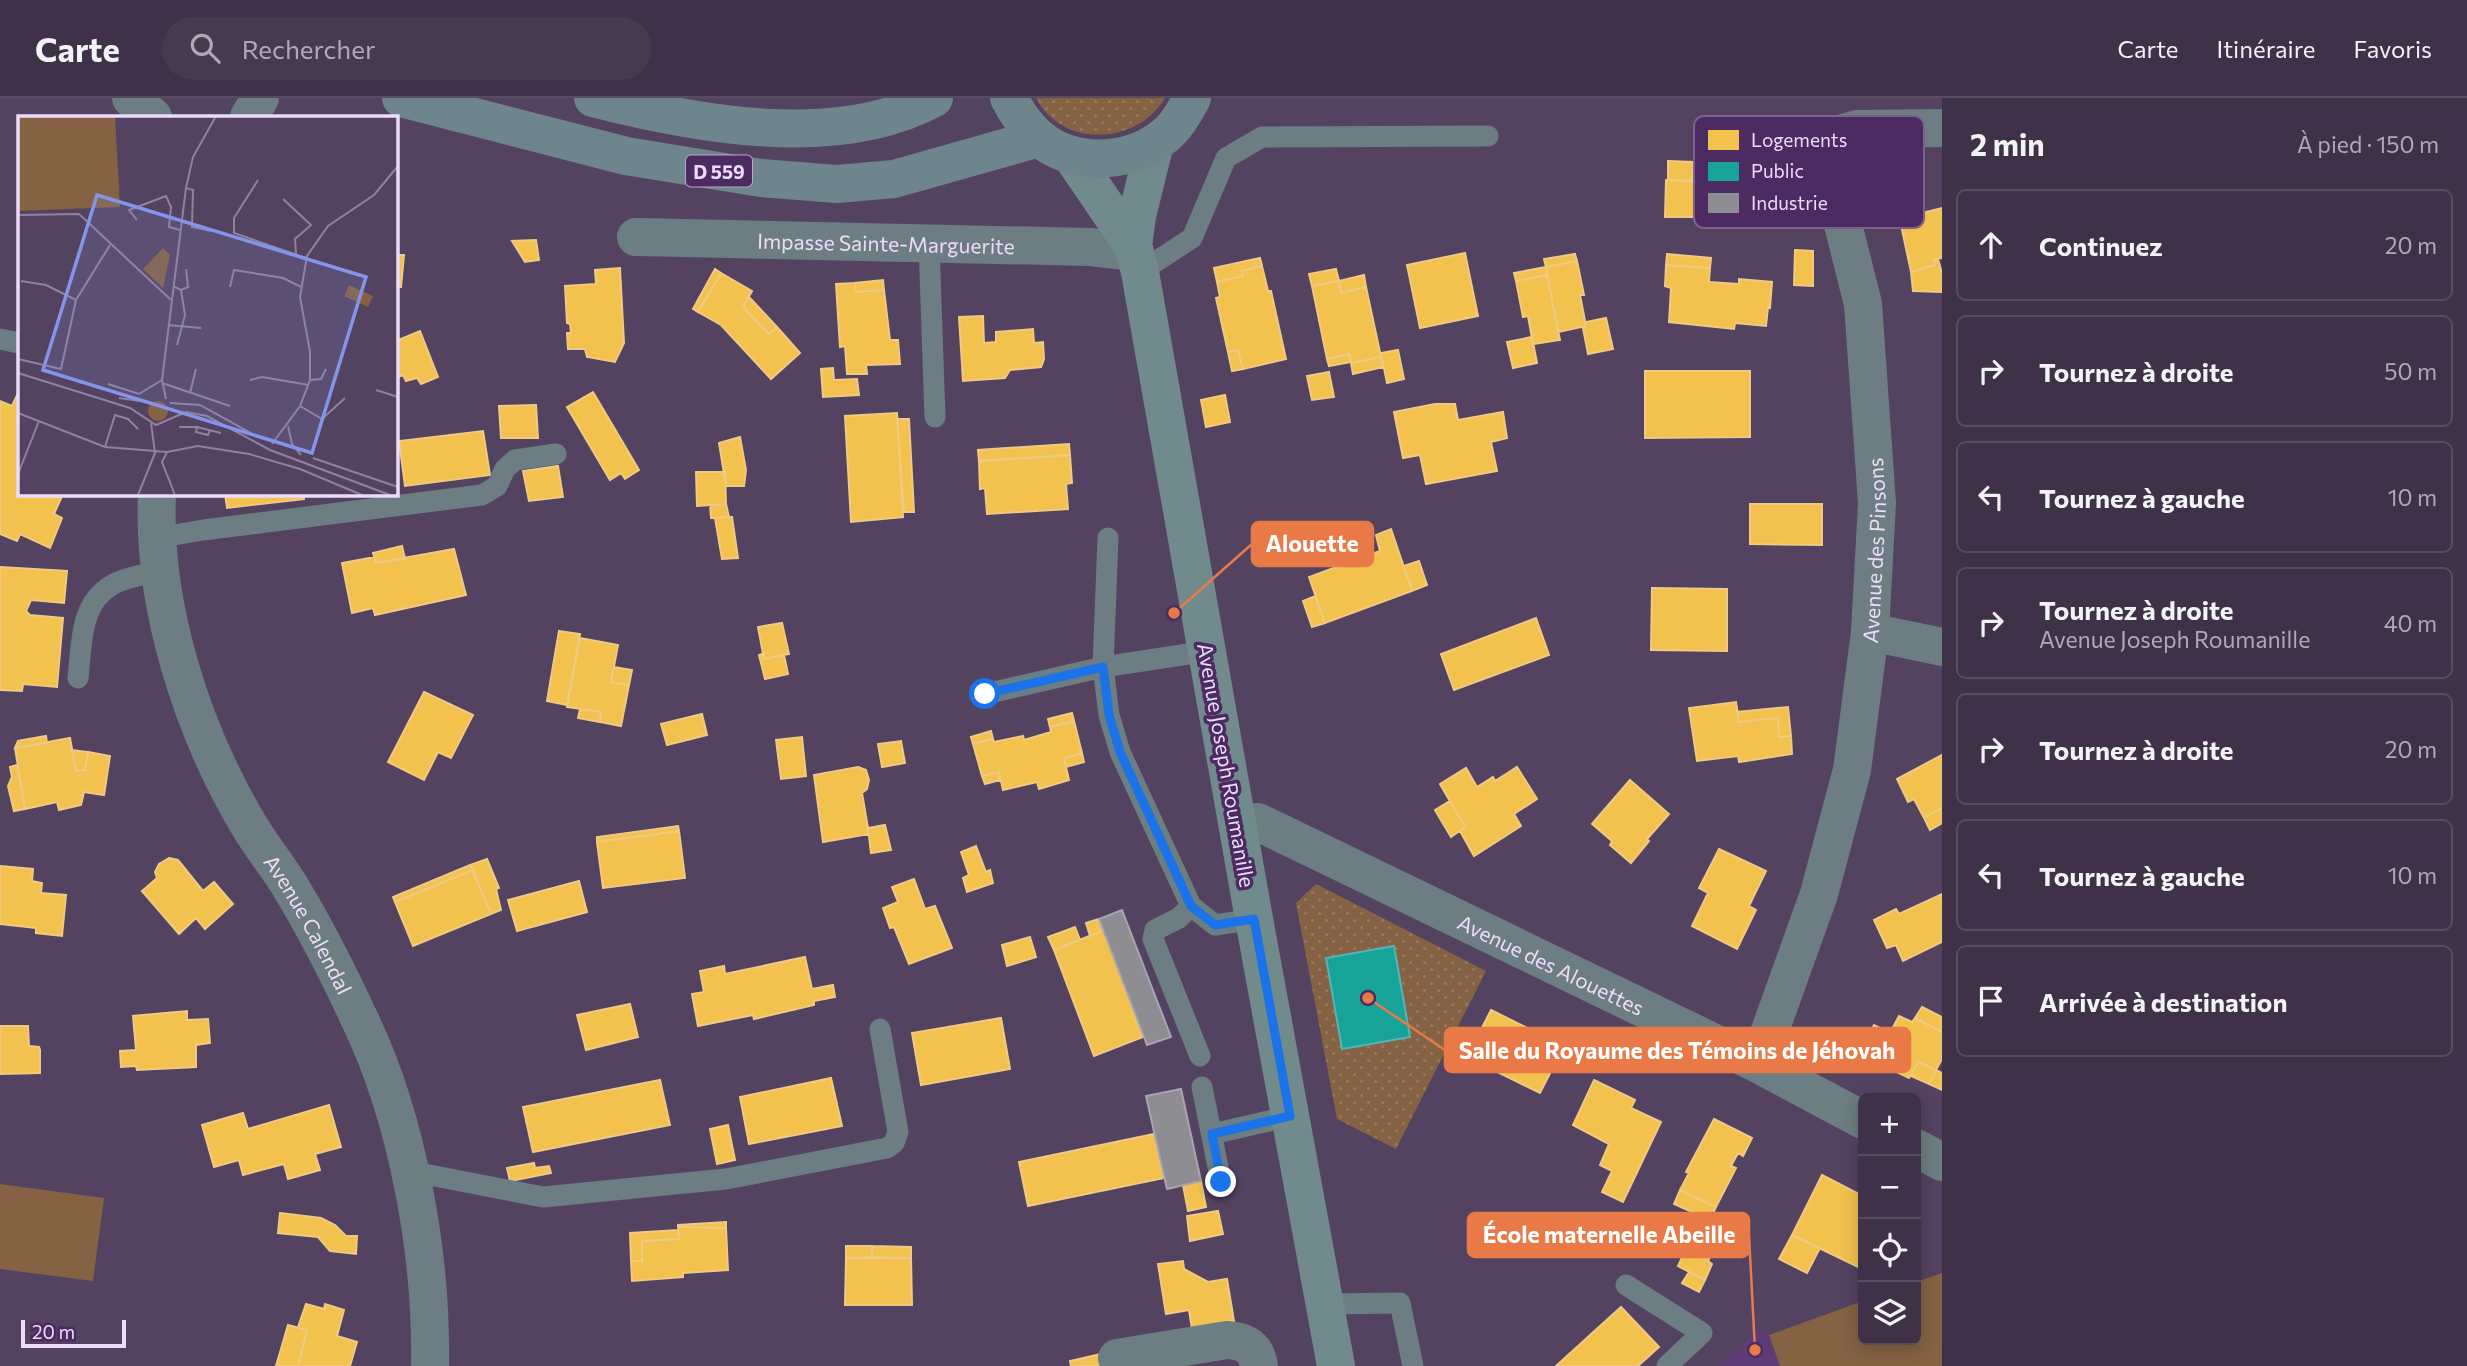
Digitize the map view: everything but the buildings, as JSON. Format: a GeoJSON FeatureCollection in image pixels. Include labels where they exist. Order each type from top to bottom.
{"type":"FeatureCollection","features":[{"type":"Feature","properties":{"kind":"main road","name":"D 559"},"geometry":{"type":"LineString","coordinates":[[401,98],[626,156],[761,178],[837,184],[894,179],[1055,147]]}},
{"type":"Feature","properties":{"kind":"main road","name":"D 559"},"geometry":{"type":"LineString","coordinates":[[593,98],[707,122],[770,127],[830,127],[872,122],[914,109],[934,98]]}},
{"type":"Feature","properties":{"kind":"main road"},"geometry":{"type":"LineString","coordinates":[[1009,98],[1021,120],[1055,147],[1100,159],[1129,155],[1155,143],[1171,130],[1192,98]]}},
{"type":"Feature","properties":{"kind":"main road","name":"Avenue Joseph Roumanille"},"geometry":{"type":"LineString","coordinates":[[1155,143],[1137,216],[1136,257],[1336,1366]]}},
{"type":"Feature","properties":{"kind":"main road","name":"Avenue Joseph Roumanille"},"geometry":{"type":"LineString","coordinates":[[1055,147],[1136,257]]}},
{"type":"Feature","properties":{"kind":"street"},"geometry":{"type":"LineString","coordinates":[[131,98],[152,116]]}},
{"type":"Feature","properties":{"kind":"street"},"geometry":{"type":"LineString","coordinates":[[250,116],[260,98]]}},
{"type":"Feature","properties":{"kind":"street","name":"Avenue des Pinsons"},"geometry":{"type":"LineString","coordinates":[[1924,128],[1942,128]]}},
{"type":"Feature","properties":{"kind":"street","name":"Avenue des Pinsons"},"geometry":{"type":"LineString","coordinates":[[1758,1064],[1818,894],[1852,770],[1870,632],[1877,503],[1863,304],[1844,228]]}},
{"type":"Feature","properties":{"kind":"street","name":"Impasse Sainte-Marguerite"},"geometry":{"type":"LineString","coordinates":[[636,237],[1090,247],[1136,257]]}},
{"type":"Feature","properties":{"kind":"street","name":"Avenue Calendal"},"geometry":{"type":"LineString","coordinates":[[157,495],[158,554],[164,606],[186,682],[214,759],[247,823],[294,893],[361,1022],[393,1106],[417,1211],[431,1320],[430,1366]]}},
{"type":"Feature","properties":{"kind":"street"},"geometry":{"type":"LineString","coordinates":[[1870,632],[1942,647]]}},
{"type":"Feature","properties":{"kind":"street","name":"Avenue des Alouettes"},"geometry":{"type":"LineString","coordinates":[[1238,824],[1258,822],[1758,1064],[1858,1117]]}},
{"type":"Feature","properties":{"kind":"street"},"geometry":{"type":"LineString","coordinates":[[1921,1151],[1942,1162]]}},
{"type":"Feature","properties":{"kind":"street"},"geometry":{"type":"LineString","coordinates":[[1117,1358],[1227,1340],[1242,1341],[1251,1346],[1259,1366]]}},
{"type":"Feature","properties":{"kind":"lane"},"geometry":{"type":"LineString","coordinates":[[1136,257],[1192,239],[1226,158],[1262,137],[1488,135]]}},
{"type":"Feature","properties":{"kind":"lane"},"geometry":{"type":"LineString","coordinates":[[929,244],[935,417]]}},
{"type":"Feature","properties":{"kind":"lane"},"geometry":{"type":"LineString","coordinates":[[0,338],[18,343]]}},
{"type":"Feature","properties":{"kind":"lane"},"geometry":{"type":"LineString","coordinates":[[78,678],[84,622],[90,603],[112,584],[158,554],[203,530],[482,495],[496,486],[505,469],[515,460],[556,454]]}},
{"type":"Feature","properties":{"kind":"lane"},"geometry":{"type":"LineString","coordinates":[[1108,538],[1103,667],[1109,715],[1120,752],[1191,906],[1215,925],[1254,919]]}},
{"type":"Feature","properties":{"kind":"lane"},"geometry":{"type":"LineString","coordinates":[[985,694],[1103,667],[1208,651]]}},
{"type":"Feature","properties":{"kind":"lane"},"geometry":{"type":"LineString","coordinates":[[1191,906],[1178,918],[1155,930],[1153,939],[1200,1056]]}},
{"type":"Feature","properties":{"kind":"lane"},"geometry":{"type":"LineString","coordinates":[[409,1171],[543,1197],[726,1179],[887,1148],[894,1143],[898,1132],[880,1029]]}},
{"type":"Feature","properties":{"kind":"lane"},"geometry":{"type":"LineString","coordinates":[[1202,1087],[1221,1182]]}},
{"type":"Feature","properties":{"kind":"lane"},"geometry":{"type":"LineString","coordinates":[[1212,1134],[1290,1116]]}},
{"type":"Feature","properties":{"kind":"lane"},"geometry":{"type":"LineString","coordinates":[[1626,1285],[1702,1333],[1667,1366]]}},
{"type":"Feature","properties":{"kind":"lane"},"geometry":{"type":"LineString","coordinates":[[1325,1304],[1400,1303],[1413,1366]]}},
{"type":"Feature","properties":{"kind":"shaded area"},"geometry":{"type":"Polygon","coordinates":[[[1036,98],[1165,98],[1153,114],[1137,125],[1100,135],[1081,133],[1064,126],[1048,115],[1036,98]]]}},
{"type":"Feature","properties":{"kind":"shaded area"},"geometry":{"type":"Polygon","coordinates":[[[1316,884],[1486,971],[1396,1149],[1337,1119],[1296,903],[1316,884]]]}},
{"type":"Feature","properties":{"kind":"shaded area"},"geometry":{"type":"Polygon","coordinates":[[[0,1184],[104,1198],[93,1281],[0,1269],[0,1184]]]}},
{"type":"Feature","properties":{"kind":"shaded area"},"geometry":{"type":"Polygon","coordinates":[[[1942,1273],[1942,1366],[1780,1366],[1769,1335],[1858,1303],[1858,1345],[1921,1345],[1921,1280],[1942,1273]]]}},
{"type":"Feature","properties":{"kind":"shaded area"},"geometry":{"type":"Polygon","coordinates":[[[1758,1330],[1769,1335],[1780,1366],[1719,1366],[1758,1330]]]}},
{"type":"Feature","properties":{"kind":"place","name":"Alouette"},"geometry":{"type":"Point","coordinates":[1174,613]}},
{"type":"Feature","properties":{"kind":"place","name":"Salle du Royaume des Témoins de Jéhovah"},"geometry":{"type":"Point","coordinates":[1368,998]}},
{"type":"Feature","properties":{"kind":"place","name":"École maternelle Abeille"},"geometry":{"type":"Point","coordinates":[1755,1350]}},
{"type":"Feature","properties":{"kind":"route"},"geometry":{"type":"LineString","coordinates":[[985,694],[1103,667],[1109,715],[1120,752],[1191,906],[1215,925],[1254,919],[1290,1116],[1212,1134],[1221,1182]]}}]}
